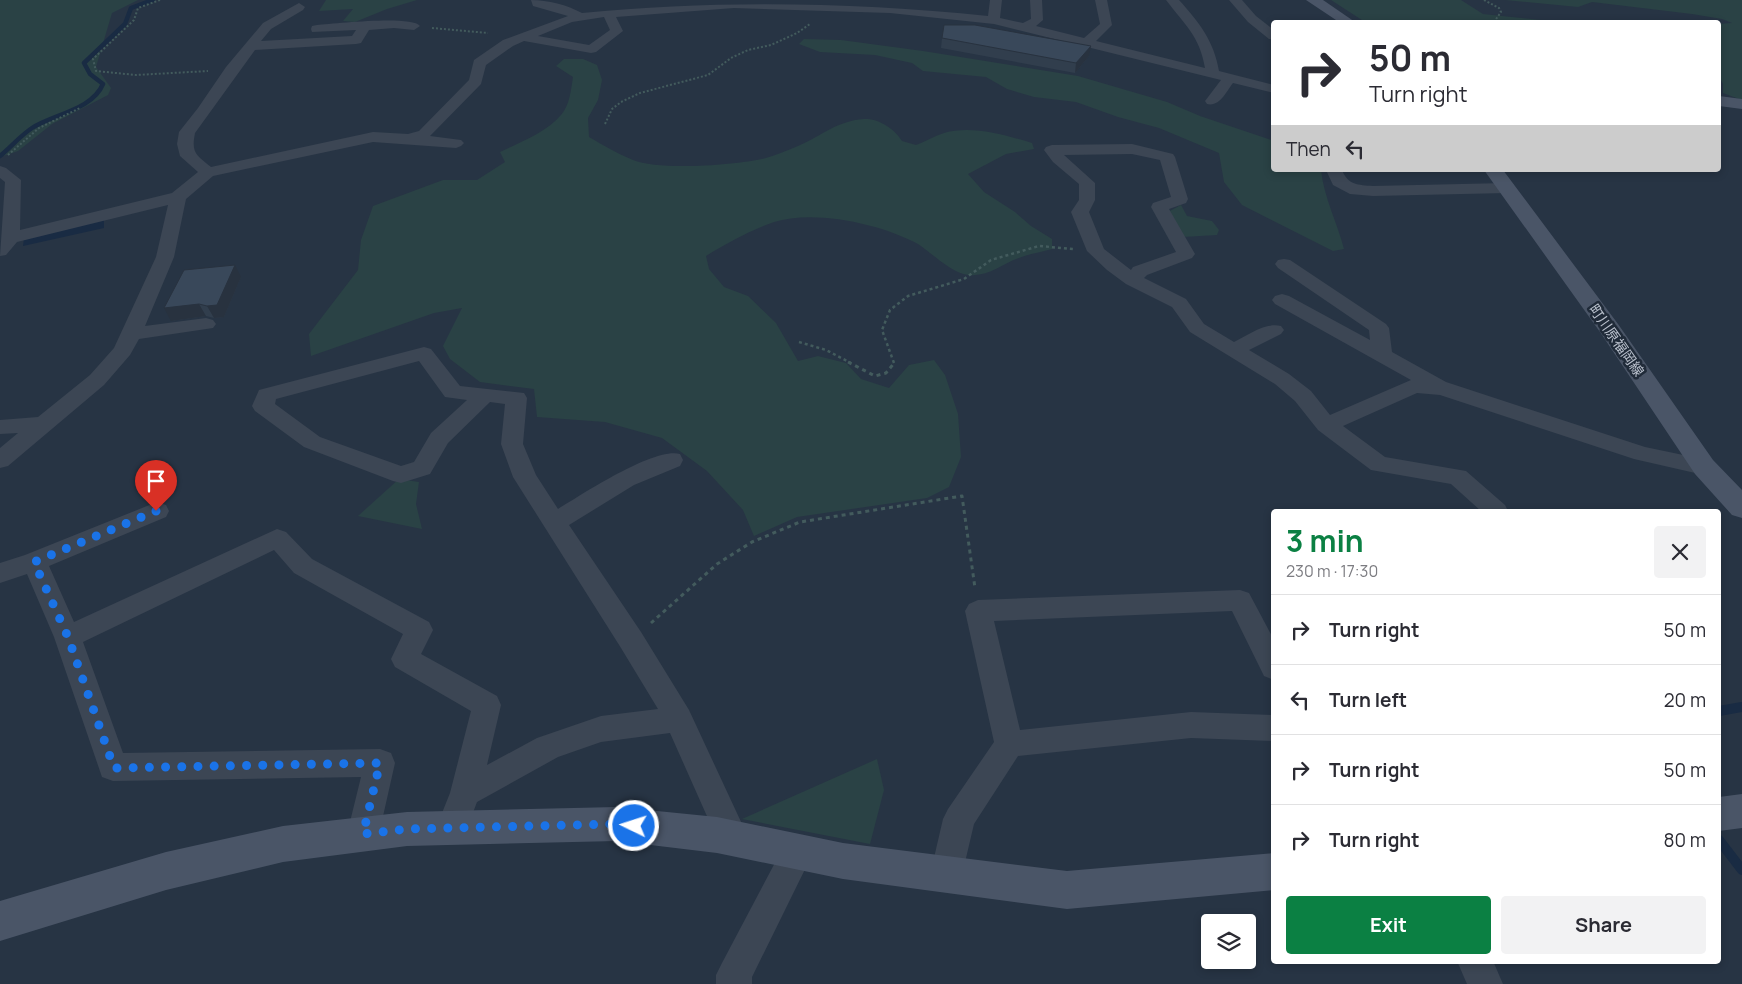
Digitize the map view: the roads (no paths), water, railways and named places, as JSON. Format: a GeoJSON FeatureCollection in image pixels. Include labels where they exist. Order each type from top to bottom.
{"type":"FeatureCollection","features":[{"type":"Feature","properties":{"kind":"street"},"geometry":{"type":"LineString","coordinates":[[537,0],[537,2],[566,10],[580,17]]}},
{"type":"Feature","properties":{"kind":"street"},"geometry":{"type":"LineString","coordinates":[[1025,28],[1036,20],[1036,0]]}},
{"type":"Feature","properties":{"kind":"street"},"geometry":{"type":"LineString","coordinates":[[1086,43],[1106,25],[1102,0]]}},
{"type":"Feature","properties":{"kind":"street"},"geometry":{"type":"LineString","coordinates":[[1172,0],[1199,30],[1210,52],[1213,74]]}},
{"type":"Feature","properties":{"kind":"street"},"geometry":{"type":"LineString","coordinates":[[1235,0],[1252,19],[1271,34]]}},
{"type":"Feature","properties":{"kind":"street"},"geometry":{"type":"LineString","coordinates":[[1313,0],[1345,20]]}},
{"type":"Feature","properties":{"kind":"street"},"geometry":{"type":"LineString","coordinates":[[980,4],[996,3],[994,20]]}},
{"type":"Feature","properties":{"kind":"street"},"geometry":{"type":"LineString","coordinates":[[409,139],[424,134],[476,81],[479,63],[508,42],[569,18],[734,4],[923,11],[994,20],[1271,88]]}},
{"type":"Feature","properties":{"kind":"street"},"geometry":{"type":"LineString","coordinates":[[208,172],[188,156],[185,144],[188,132],[231,70],[267,26],[299,7]]}},
{"type":"Feature","properties":{"kind":"street"},"geometry":{"type":"LineString","coordinates":[[251,46],[356,40],[365,26],[391,10]]}},
{"type":"Feature","properties":{"kind":"street"},"geometry":{"type":"LineString","coordinates":[[523,37],[592,49],[617,30],[610,17],[611,13]]}},
{"type":"Feature","properties":{"kind":"street"},"geometry":{"type":"LineString","coordinates":[[317,29],[394,24],[414,26]]}},
{"type":"Feature","properties":{"kind":"street"},"geometry":{"type":"LineString","coordinates":[[1212,102],[1230,78]]}},
{"type":"Feature","properties":{"kind":"street"},"geometry":{"type":"LineString","coordinates":[[1721,101],[1742,104]]}},
{"type":"Feature","properties":{"kind":"street"},"geometry":{"type":"LineString","coordinates":[[3,164],[13,180],[6,195],[4,243],[178,197],[208,172],[373,137],[456,143]]}},
{"type":"Feature","properties":{"kind":"street"},"geometry":{"type":"LineString","coordinates":[[1133,280],[1140,271],[1186,254],[1159,208],[1180,199],[1167,157],[1132,149],[1052,150],[1059,159],[1087,183],[1087,200],[1080,212],[1096,251],[1113,266],[1133,280],[1179,303],[1197,328],[1282,379],[1303,396],[1326,425],[1379,464],[1458,477],[1494,509]]}},
{"type":"Feature","properties":{"kind":"street"},"geometry":{"type":"LineString","coordinates":[[1335,172],[1339,182],[1345,186],[1373,191],[1507,188]]}},
{"type":"Feature","properties":{"kind":"street","name":"町川原福岡線"},"geometry":{"type":"LineString","coordinates":[[1495,172],[1610,329],[1704,467],[1742,508]]}},
{"type":"Feature","properties":{"kind":"street"},"geometry":{"type":"LineString","coordinates":[[0,460],[97,380],[123,351],[165,257],[178,197]]}},
{"type":"Feature","properties":{"kind":"street"},"geometry":{"type":"LineString","coordinates":[[1284,264],[1379,328],[1382,355]]}},
{"type":"Feature","properties":{"kind":"street"},"geometry":{"type":"LineString","coordinates":[[1282,300],[1442,388],[1642,454],[1704,467]]}},
{"type":"Feature","properties":{"kind":"street"},"geometry":{"type":"LineString","coordinates":[[132,334],[206,324]]}},
{"type":"Feature","properties":{"kind":"street"},"geometry":{"type":"LineString","coordinates":[[1233,350],[1274,330]]}},
{"type":"Feature","properties":{"kind":"street"},"geometry":{"type":"LineString","coordinates":[[485,395],[478,401],[466,414],[439,438],[422,468],[401,475],[312,442],[263,406],[267,395],[424,353],[453,392],[480,395],[489,396],[507,398],[516,398],[512,444],[525,477],[631,640],[679,719],[733,839]]}},
{"type":"Feature","properties":{"kind":"street"},"geometry":{"type":"LineString","coordinates":[[1326,425],[1414,386],[1442,388]]}},
{"type":"Feature","properties":{"kind":"street"},"geometry":{"type":"LineString","coordinates":[[0,427],[45,424]]}},
{"type":"Feature","properties":{"kind":"street"},"geometry":{"type":"LineString","coordinates":[[554,523],[626,479],[672,460]]}},
{"type":"Feature","properties":{"kind":"street"},"geometry":{"type":"LineString","coordinates":[[0,573],[34,562],[156,511]]}},
{"type":"Feature","properties":{"kind":"street"},"geometry":{"type":"LineString","coordinates":[[68,637],[277,538],[304,566],[419,630],[405,659],[487,705],[465,793],[452,828]]}},
{"type":"Feature","properties":{"kind":"street"},"geometry":{"type":"LineString","coordinates":[[34,562],[68,637],[114,768],[380,763],[363,834]]}},
{"type":"Feature","properties":{"kind":"street"},"geometry":{"type":"LineString","coordinates":[[946,875],[959,819],[1009,744],[978,611],[1240,600],[1271,662]]}},
{"type":"Feature","properties":{"kind":"street"},"geometry":{"type":"LineString","coordinates":[[465,793],[548,747],[601,729],[679,719]]}},
{"type":"Feature","properties":{"kind":"street"},"geometry":{"type":"LineString","coordinates":[[1009,744],[1191,725],[1271,728]]}},
{"type":"Feature","properties":{"kind":"street"},"geometry":{"type":"LineString","coordinates":[[1721,814],[1742,811]]}},
{"type":"Feature","properties":{"kind":"street"},"geometry":{"type":"LineString","coordinates":[[0,921],[166,871],[283,844],[407,829],[617,824],[717,835],[843,861],[1068,890],[1271,872]]}},
{"type":"Feature","properties":{"kind":"street"},"geometry":{"type":"LineString","coordinates":[[734,984],[734,975],[738,966],[798,851]]}},
{"type":"Feature","properties":{"kind":"street"},"geometry":{"type":"LineString","coordinates":[[1476,964],[1486,984]]}},
{"type":"Feature","properties":{"kind":"water"},"geometry":{"type":"Polygon","coordinates":[[[104,220],[104,228],[23,246],[24,238],[104,220]]]}},
{"type":"Feature","properties":{"kind":"waterway"},"geometry":{"type":"LineString","coordinates":[[0,156],[32,128],[82,106],[98,93],[103,84],[90,74],[84,63],[125,24],[131,8],[153,0]]}},
{"type":"Feature","properties":{"kind":"waterway"},"geometry":{"type":"LineString","coordinates":[[1721,711],[1742,707]]}},
{"type":"Feature","properties":{"kind":"waterway"},"geometry":{"type":"LineString","coordinates":[[1721,843],[1742,870]]}}]}
